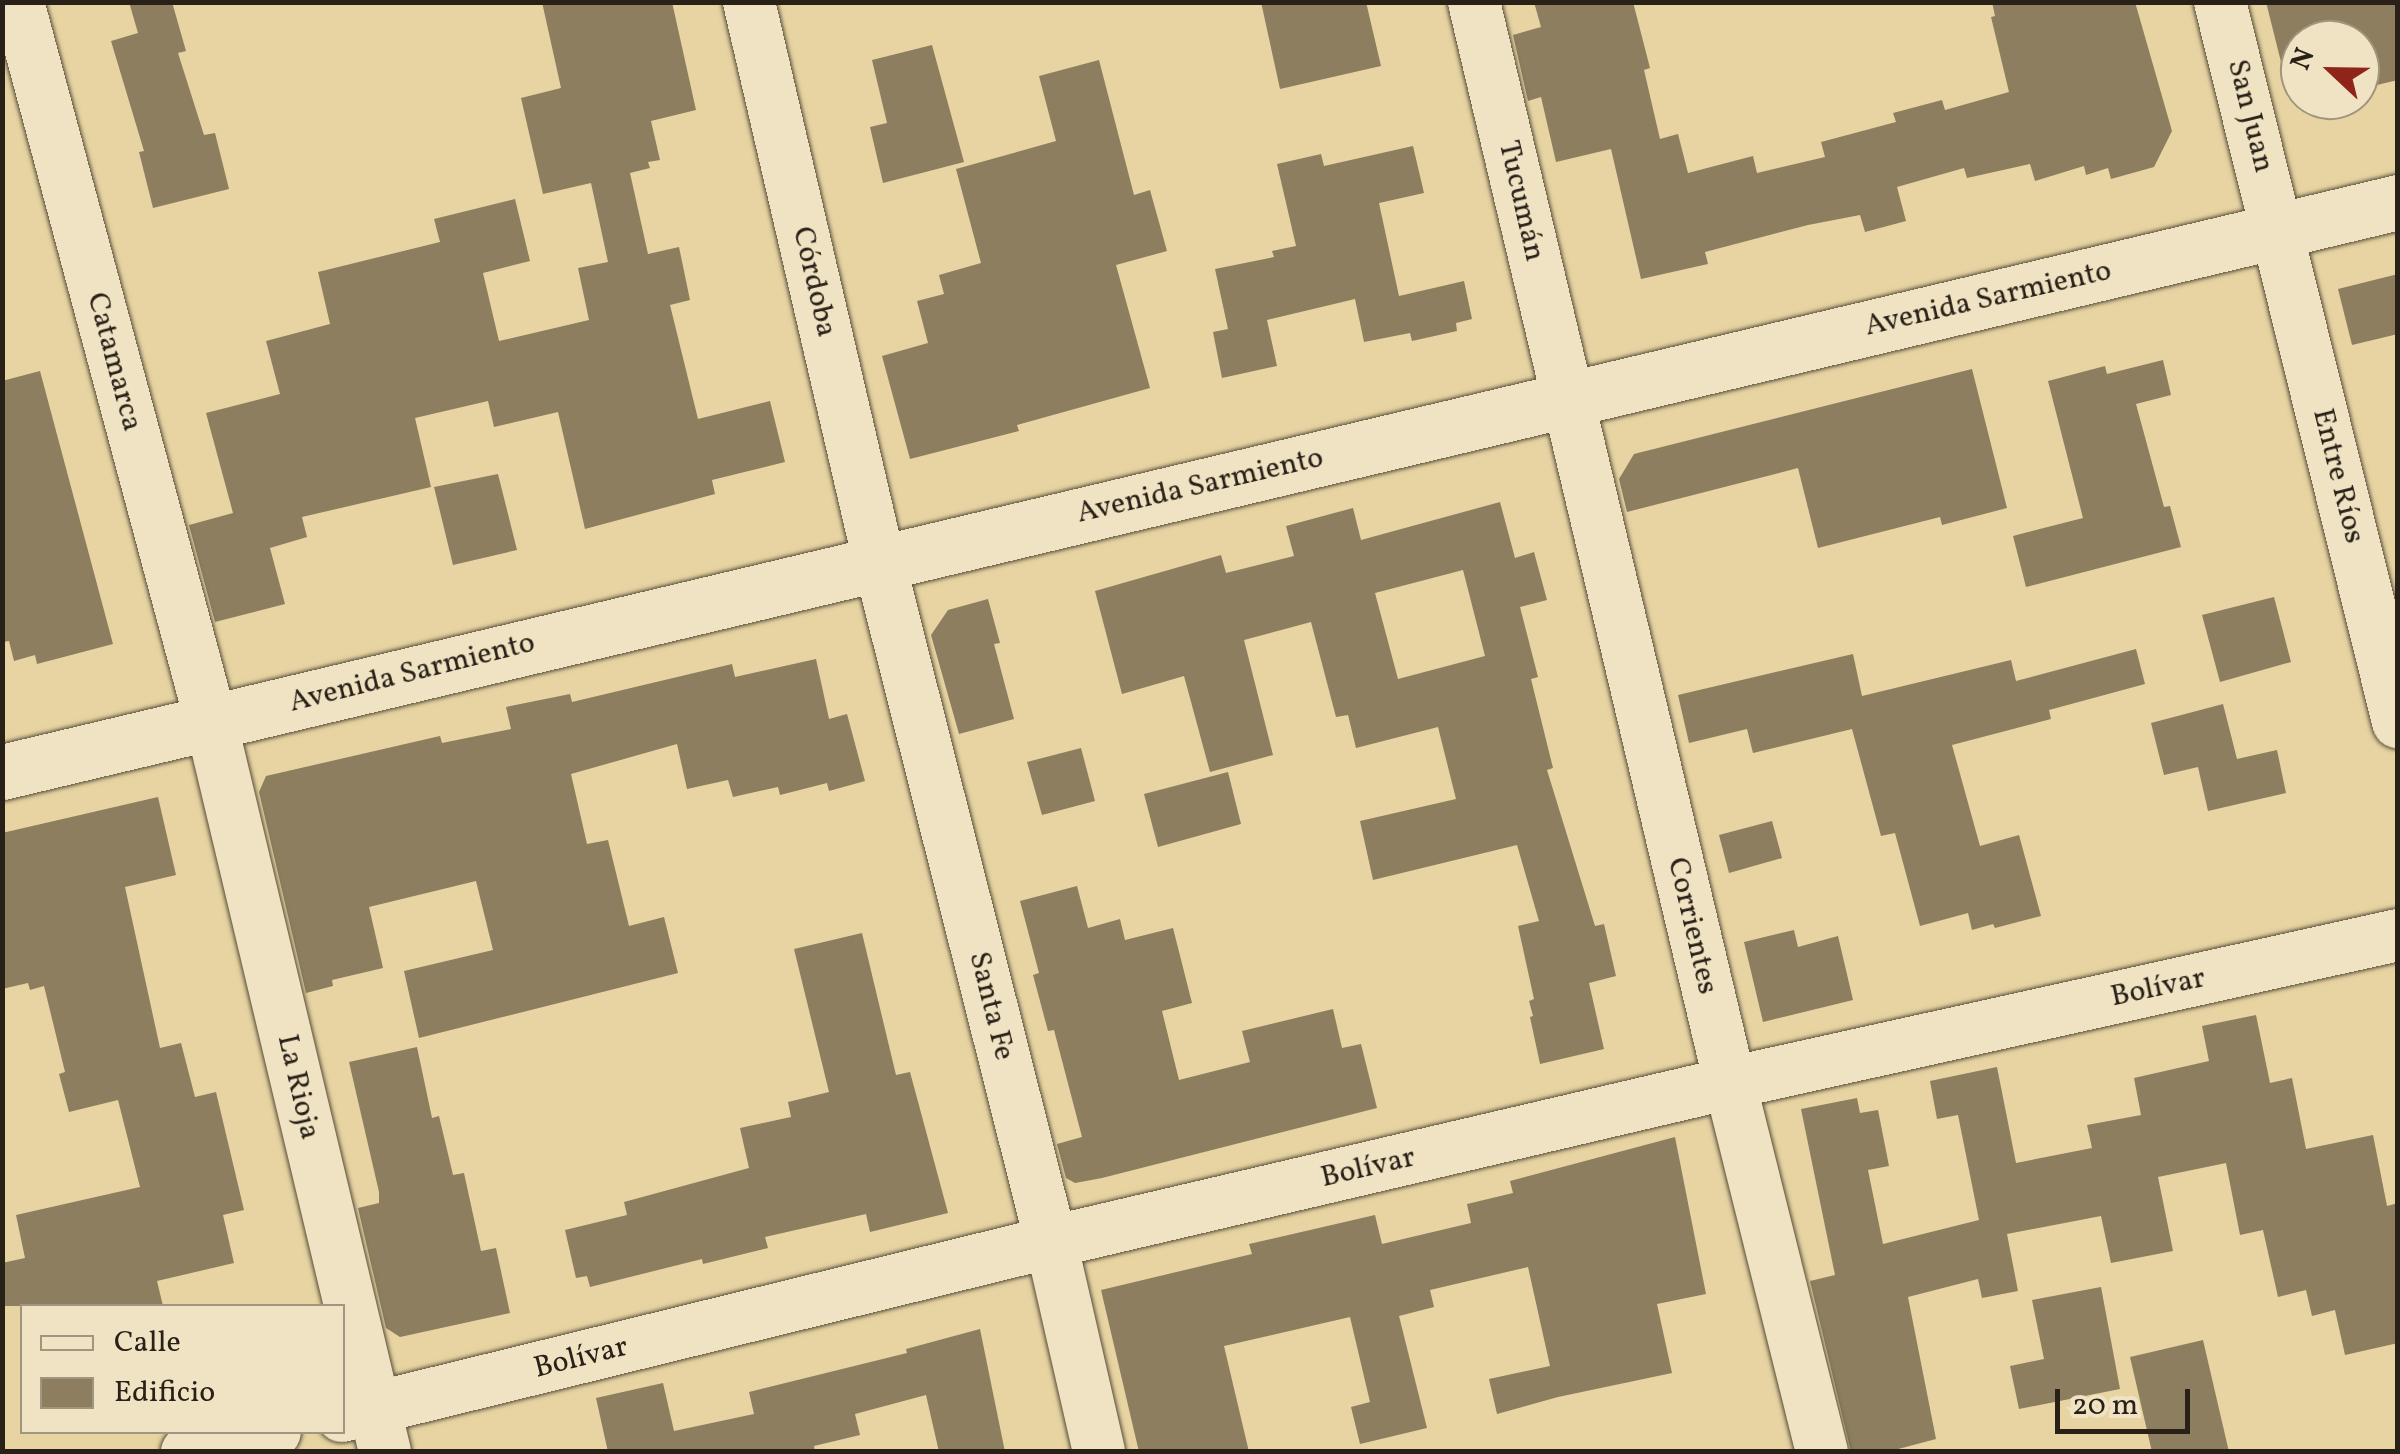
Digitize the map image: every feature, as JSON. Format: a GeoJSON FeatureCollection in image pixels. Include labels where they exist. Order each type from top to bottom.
{"type":"FeatureCollection","features":[{"type":"Feature","properties":{"kind":"main road","name":"Avenida Sarmiento"},"geometry":{"type":"LineString","coordinates":[[2,772],[2398,202]]}},
{"type":"Feature","properties":{"kind":"street","name":"Catamarca"},"geometry":{"type":"LineString","coordinates":[[18,2],[211,722]]}},
{"type":"Feature","properties":{"kind":"street","name":"Córdoba"},"geometry":{"type":"LineString","coordinates":[[748,2],[878,561]]}},
{"type":"Feature","properties":{"kind":"street","name":"Tucumán"},"geometry":{"type":"LineString","coordinates":[[1474,2],[1567,400]]}},
{"type":"Feature","properties":{"kind":"street","name":"San Juan"},"geometry":{"type":"LineString","coordinates":[[2220,2],[2279,230]]}},
{"type":"Feature","properties":{"kind":"street","name":"Entre Ríos"},"geometry":{"type":"LineString","coordinates":[[2279,230],[2398,722]]}},
{"type":"Feature","properties":{"kind":"street","name":"Corrientes"},"geometry":{"type":"LineString","coordinates":[[1567,400],[1822,1452]]}},
{"type":"Feature","properties":{"kind":"street","name":"Santa Fe"},"geometry":{"type":"LineString","coordinates":[[878,561],[1051,1242],[1099,1452]]}},
{"type":"Feature","properties":{"kind":"street","name":"La Rioja"},"geometry":{"type":"LineString","coordinates":[[211,722],[341,1304]]}},
{"type":"Feature","properties":{"kind":"street","name":"Bolívar"},"geometry":{"type":"LineString","coordinates":[[368,1425],[1051,1242],[1730,1083],[2398,935]]}},
{"type":"Feature","properties":{"kind":"street","name":"La Rioja"},"geometry":{"type":"LineString","coordinates":[[345,1322],[368,1425]]}},
{"type":"Feature","properties":{"kind":"street"},"geometry":{"type":"LineString","coordinates":[[187,1452],[266,1434]]}},
{"type":"Feature","properties":{"kind":"building"},"geometry":{"type":"Polygon","coordinates":[[[129,2],[172,2],[186,51],[178,53],[204,135],[215,133],[229,189],[153,208],[139,152],[144,151],[111,41],[138,33],[129,2]]]}},
{"type":"Feature","properties":{"kind":"building"},"geometry":{"type":"Polygon","coordinates":[[[542,2],[672,2],[696,110],[651,121],[660,160],[648,162],[650,168],[630,173],[648,254],[679,247],[690,300],[670,305],[698,419],[770,401],[785,462],[712,480],[715,494],[585,529],[558,412],[494,427],[488,401],[415,418],[431,487],[302,517],[307,537],[270,548],[285,604],[215,622],[189,525],[233,513],[206,413],[280,394],[266,341],[330,324],[318,272],[440,242],[434,219],[515,199],[530,261],[483,273],[499,341],[589,320],[578,268],[608,262],[591,183],[543,194],[521,98],[561,88],[542,2]]]}},
{"type":"Feature","properties":{"kind":"building"},"geometry":{"type":"Polygon","coordinates":[[[1261,2],[1366,2],[1381,66],[1280,89],[1261,2]]]}},
{"type":"Feature","properties":{"kind":"building"},"geometry":{"type":"Polygon","coordinates":[[[1534,2],[1633,2],[1650,68],[1644,70],[1660,139],[1678,134],[1688,173],[1753,156],[1757,173],[1825,157],[1821,142],[1896,122],[1893,113],[1942,100],[1945,110],[2009,92],[1991,17],[1995,16],[1992,2],[2135,2],[2172,131],[2154,167],[2111,179],[2108,168],[2086,175],[2084,166],[2035,181],[2030,164],[1967,178],[1964,168],[1897,187],[1906,221],[1865,232],[1860,215],[1808,225],[1705,252],[1708,264],[1641,279],[1611,149],[1556,162],[1541,97],[1528,101],[1513,35],[1541,27],[1534,2]]]}},
{"type":"Feature","properties":{"kind":"building"},"geometry":{"type":"Polygon","coordinates":[[[2266,2],[2398,2],[2398,80],[2380,84],[2380,20],[2280,20],[2280,58],[2266,2]]]}},
{"type":"Feature","properties":{"kind":"building"},"geometry":{"type":"Polygon","coordinates":[[[932,45],[964,162],[883,183],[870,127],[887,123],[872,60],[932,45]]]}},
{"type":"Feature","properties":{"kind":"building"},"geometry":{"type":"Polygon","coordinates":[[[1099,60],[1134,195],[1150,190],[1167,251],[1116,265],[1150,388],[1017,425],[1019,431],[910,459],[882,356],[928,343],[917,301],[944,294],[939,275],[981,263],[956,169],[1056,141],[1039,76],[1099,60]]]}},
{"type":"Feature","properties":{"kind":"building"},"geometry":{"type":"Polygon","coordinates":[[[1413,146],[1424,193],[1379,203],[1399,296],[1464,281],[1472,319],[1456,323],[1457,331],[1412,341],[1410,333],[1364,342],[1355,299],[1267,320],[1277,366],[1222,378],[1213,332],[1228,329],[1215,269],[1274,257],[1272,251],[1296,246],[1277,164],[1321,154],[1324,166],[1413,146]]]}},
{"type":"Feature","properties":{"kind":"building"},"geometry":{"type":"Polygon","coordinates":[[[2398,274],[2398,334],[2352,345],[2338,289],[2398,274]]]}},
{"type":"Feature","properties":{"kind":"building"},"geometry":{"type":"Polygon","coordinates":[[[2163,360],[2171,395],[2136,404],[2164,507],[2170,506],[2181,547],[2026,587],[2013,536],[2083,518],[2048,381],[2105,366],[2107,374],[2163,360]]]}},
{"type":"Feature","properties":{"kind":"building"},"geometry":{"type":"Polygon","coordinates":[[[1972,369],[2007,508],[1942,525],[1940,517],[1818,548],[1798,468],[1627,512],[1619,479],[1634,454],[1972,369]]]}},
{"type":"Feature","properties":{"kind":"building"},"geometry":{"type":"Polygon","coordinates":[[[40,371],[113,644],[37,664],[35,655],[14,661],[9,641],[2,642],[2,381],[40,371]]]}},
{"type":"Feature","properties":{"kind":"building"},"geometry":{"type":"Polygon","coordinates":[[[498,474],[517,550],[453,565],[434,487],[498,474]]]}},
{"type":"Feature","properties":{"kind":"building"},"geometry":{"type":"Polygon","coordinates":[[[1500,502],[1515,558],[1534,552],[1547,600],[1520,607],[1538,677],[1531,679],[1553,768],[1547,770],[1595,926],[1604,924],[1616,976],[1589,983],[1604,1049],[1540,1064],[1530,1017],[1533,1016],[1529,1001],[1534,999],[1518,926],[1539,921],[1517,845],[1373,880],[1360,821],[1456,799],[1438,727],[1356,748],[1348,715],[1336,717],[1311,622],[1244,640],[1273,755],[1210,772],[1184,676],[1122,694],[1095,591],[1221,555],[1226,573],[1294,556],[1286,526],[1353,508],[1361,540],[1500,502]],[[1463,570],[1375,593],[1398,679],[1485,656],[1463,570]]]}},
{"type":"Feature","properties":{"kind":"building"},"geometry":{"type":"Polygon","coordinates":[[[2274,597],[2291,662],[2220,682],[2202,615],[2274,597]]]}},
{"type":"Feature","properties":{"kind":"building"},"geometry":{"type":"Polygon","coordinates":[[[988,599],[1000,643],[994,644],[1014,719],[959,734],[931,635],[948,610],[988,599]]]}},
{"type":"Feature","properties":{"kind":"building"},"geometry":{"type":"Polygon","coordinates":[[[2136,649],[2145,684],[2049,710],[2051,719],[1952,745],[1980,846],[2019,835],[2041,916],[1995,928],[1993,924],[1972,930],[1968,913],[1920,926],[1895,833],[1881,836],[1852,729],[1753,753],[1747,729],[1689,743],[1678,695],[1853,654],[1862,696],[2011,660],[2016,681],[2136,649]]]}},
{"type":"Feature","properties":{"kind":"building"},"geometry":{"type":"Polygon","coordinates":[[[816,659],[829,719],[847,714],[865,781],[829,791],[827,783],[780,795],[778,787],[733,797],[728,780],[687,789],[677,744],[571,774],[587,844],[608,840],[629,926],[664,917],[678,973],[419,1038],[404,971],[493,950],[476,881],[369,907],[383,968],[332,980],[333,986],[306,993],[259,792],[266,776],[440,736],[442,743],[511,729],[506,707],[570,694],[572,702],[732,664],[735,677],[816,659]]]}},
{"type":"Feature","properties":{"kind":"building"},"geometry":{"type":"Polygon","coordinates":[[[2223,704],[2237,759],[2277,750],[2286,793],[2208,811],[2198,767],[2164,775],[2151,723],[2223,704]]]}},
{"type":"Feature","properties":{"kind":"building"},"geometry":{"type":"Polygon","coordinates":[[[1081,748],[1095,801],[1042,815],[1027,762],[1081,748]]]}},
{"type":"Feature","properties":{"kind":"building"},"geometry":{"type":"Polygon","coordinates":[[[1228,772],[1241,824],[1158,847],[1144,794],[1228,772]]]}},
{"type":"Feature","properties":{"kind":"building"},"geometry":{"type":"Polygon","coordinates":[[[158,797],[176,875],[125,887],[160,1048],[181,1043],[195,1097],[216,1092],[244,1210],[223,1215],[234,1263],[157,1281],[163,1304],[2,1306],[2,1263],[25,1258],[16,1215],[140,1187],[118,1100],[69,1112],[59,1074],[65,1072],[44,986],[30,990],[28,983],[2,989],[2,833],[158,797]]]}},
{"type":"Feature","properties":{"kind":"building"},"geometry":{"type":"Polygon","coordinates":[[[1772,821],[1782,858],[1729,873],[1719,835],[1772,821]]]}},
{"type":"Feature","properties":{"kind":"building"},"geometry":{"type":"Polygon","coordinates":[[[1077,886],[1088,928],[1120,919],[1125,940],[1173,928],[1192,1003],[1162,1011],[1179,1080],[1250,1062],[1242,1031],[1333,1009],[1342,1048],[1361,1044],[1377,1108],[1102,1178],[1075,1183],[1066,1178],[1057,1144],[1082,1137],[1054,1030],[1048,1031],[1033,975],[1039,973],[1020,901],[1077,886]]]}},
{"type":"Feature","properties":{"kind":"building"},"geometry":{"type":"Polygon","coordinates":[[[1794,930],[1798,947],[1838,936],[1853,1000],[1763,1022],[1744,942],[1794,930]]]}},
{"type":"Feature","properties":{"kind":"building"},"geometry":{"type":"Polygon","coordinates":[[[862,933],[896,1075],[910,1072],[948,1213],[870,1232],[866,1214],[765,1237],[768,1248],[703,1264],[702,1259],[590,1287],[587,1276],[576,1278],[565,1230],[627,1215],[624,1202],[749,1168],[740,1128],[791,1117],[788,1102],[829,1092],[794,949],[862,933]]]}},
{"type":"Feature","properties":{"kind":"building"},"geometry":{"type":"Polygon","coordinates":[[[2256,1015],[2270,1083],[2292,1078],[2306,1149],[2373,1135],[2387,1206],[2398,1203],[2398,1343],[2345,1355],[2335,1310],[2312,1316],[2306,1290],[2278,1297],[2263,1230],[2240,1235],[2226,1163],[2158,1177],[2173,1251],[2111,1263],[2101,1216],[2007,1234],[2018,1291],[1982,1298],[1978,1279],[1908,1297],[1936,1439],[1887,1452],[1851,1452],[1810,1281],[1835,1275],[1801,1109],[1857,1098],[1860,1113],[1878,1110],[1889,1166],[1868,1170],[1883,1244],[1979,1220],[1958,1115],[1937,1119],[1930,1081],[1997,1067],[2016,1163],[2092,1148],[2087,1125],[2141,1115],[2134,1078],[2209,1061],[2202,1026],[2256,1015]]]}},
{"type":"Feature","properties":{"kind":"building"},"geometry":{"type":"Polygon","coordinates":[[[417,1047],[432,1118],[439,1116],[453,1175],[464,1173],[481,1251],[496,1248],[510,1313],[400,1337],[386,1328],[358,1208],[379,1203],[379,1192],[349,1062],[417,1047]]]}},
{"type":"Feature","properties":{"kind":"building"},"geometry":{"type":"Polygon","coordinates":[[[1675,1137],[1706,1294],[1657,1304],[1672,1373],[1497,1414],[1489,1379],[1550,1366],[1528,1267],[1430,1290],[1434,1307],[1399,1316],[1427,1428],[1360,1444],[1351,1407],[1370,1402],[1350,1317],[1224,1346],[1249,1452],[1139,1452],[1101,1290],[1252,1254],[1249,1244],[1375,1215],[1382,1244],[1471,1223],[1467,1204],[1513,1193],[1510,1181],[1675,1137]]]}},
{"type":"Feature","properties":{"kind":"building"},"geometry":{"type":"Polygon","coordinates":[[[2101,1287],[2120,1389],[2019,1409],[2010,1366],[2044,1359],[2032,1300],[2101,1287]]]}},
{"type":"Feature","properties":{"kind":"building"},"geometry":{"type":"Polygon","coordinates":[[[980,1329],[1005,1452],[939,1452],[926,1395],[855,1414],[860,1435],[814,1446],[815,1452],[608,1452],[596,1398],[663,1383],[674,1431],[754,1414],[749,1392],[907,1353],[906,1349],[980,1329]]]}},
{"type":"Feature","properties":{"kind":"building"},"geometry":{"type":"Polygon","coordinates":[[[2203,1340],[2229,1452],[2152,1452],[2130,1357],[2203,1340]]]}}]}
